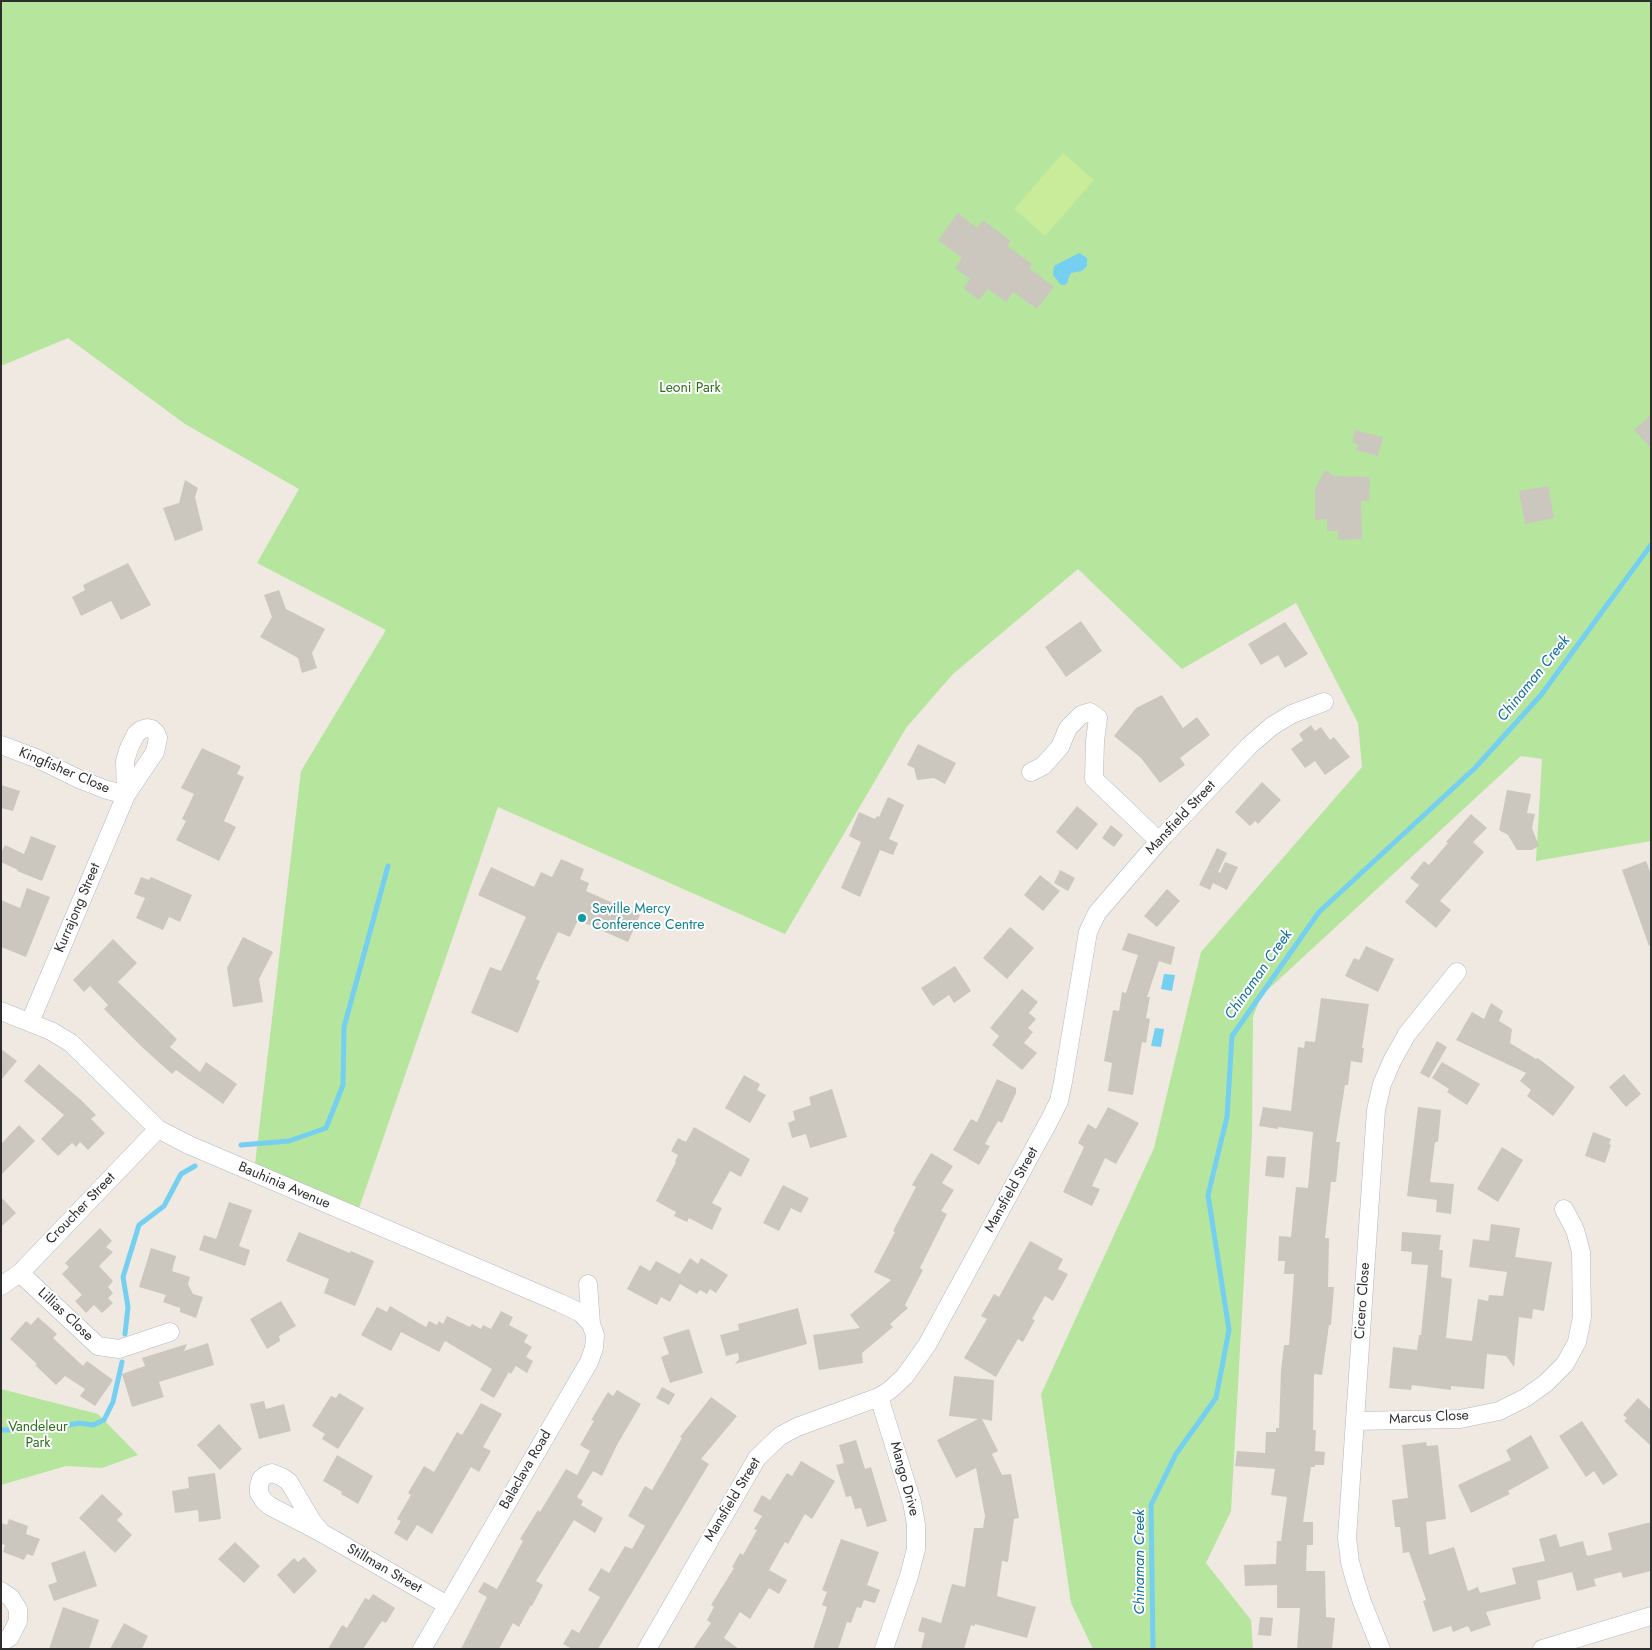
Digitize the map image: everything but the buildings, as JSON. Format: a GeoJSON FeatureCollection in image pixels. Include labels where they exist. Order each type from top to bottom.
{"type":"FeatureCollection","features":[{"type":"Feature","properties":{"kind":"street","name":"Mansfield Street"},"geometry":{"type":"LineString","coordinates":[[647,1649],[757,1458],[780,1436],[797,1427],[879,1396],[890,1390],[905,1376],[924,1351],[1059,1101],[1064,1082],[1088,932],[1097,913],[1158,841],[1250,745],[1272,726],[1292,714],[1324,702]]}},
{"type":"Feature","properties":{"kind":"street"},"geometry":{"type":"LineString","coordinates":[[1031,772],[1043,766],[1060,747],[1068,728],[1081,715],[1090,712],[1098,718],[1095,741],[1094,780],[1158,841]]}},
{"type":"Feature","properties":{"kind":"street","name":"Kingfisher Close"},"geometry":{"type":"LineString","coordinates":[[1,745],[38,759],[79,779],[126,795]]}},
{"type":"Feature","properties":{"kind":"street","name":"Kurrajong Street"},"geometry":{"type":"LineString","coordinates":[[30,1022],[126,795]]}},
{"type":"Feature","properties":{"kind":"street","name":"Cicero Close"},"geometry":{"type":"LineString","coordinates":[[1381,1649],[1362,1602],[1350,1562],[1347,1538],[1376,1110],[1382,1084],[1407,1034],[1457,972]]}},
{"type":"Feature","properties":{"kind":"street","name":"Bauhinia Avenue"},"geometry":{"type":"LineString","coordinates":[[1,1011],[61,1037],[80,1051],[158,1129],[189,1145],[560,1303],[581,1313],[591,1324]]}},
{"type":"Feature","properties":{"kind":"street","name":"Croucher Street"},"geometry":{"type":"LineString","coordinates":[[1,1286],[20,1273],[158,1129]]}},
{"type":"Feature","properties":{"kind":"street","name":"Marcus Close"},"geometry":{"type":"LineString","coordinates":[[1355,1421],[1460,1419],[1499,1411],[1525,1398],[1565,1364],[1577,1342],[1582,1317],[1581,1252],[1575,1230],[1564,1209]]}},
{"type":"Feature","properties":{"kind":"street","name":"Lillias Close"},"geometry":{"type":"LineString","coordinates":[[20,1273],[98,1346],[119,1349],[170,1332]]}},
{"type":"Feature","properties":{"kind":"street","name":"Balaclava Road"},"geometry":{"type":"LineString","coordinates":[[422,1648],[589,1362],[594,1348],[595,1335],[591,1324],[588,1284]]}},
{"type":"Feature","properties":{"kind":"street","name":"Mango Drive"},"geometry":{"type":"LineString","coordinates":[[879,1396],[912,1502],[916,1525],[916,1549],[909,1576],[884,1649]]}},
{"type":"Feature","properties":{"kind":"street","name":"Stillman Street"},"geometry":{"type":"LineString","coordinates":[[322,1533],[446,1605]]}},
{"type":"Feature","properties":{"kind":"street"},"geometry":{"type":"LineString","coordinates":[[1,1591],[10,1598],[18,1609],[18,1621],[10,1637],[1,1643]]}},
{"type":"Feature","properties":{"kind":"street"},"geometry":{"type":"LineString","coordinates":[[1542,1649],[1651,1616]]}},
{"type":"Feature","properties":{"kind":"green space","name":"Leoni Park"},"geometry":{"type":"Polygon","coordinates":[[[1,1],[1651,1],[1651,841],[1536,861],[1542,759],[1521,756],[1261,996],[1253,1017],[1252,1134],[1231,1511],[1206,1563],[1251,1620],[1253,1649],[1093,1649],[1071,1603],[1041,1394],[1154,1148],[1201,952],[1362,767],[1358,723],[1296,603],[1182,669],[1078,569],[953,674],[906,728],[785,934],[498,807],[359,1208],[255,1164],[301,771],[386,630],[257,563],[299,489],[185,424],[68,338],[1,366],[1,1]]]}},
{"type":"Feature","properties":{"kind":"green space"},"geometry":{"type":"Polygon","coordinates":[[[1063,153],[1094,180],[1045,236],[1014,209],[1063,153]]]}},
{"type":"Feature","properties":{"kind":"green space","name":"Vandeleur Park"},"geometry":{"type":"Polygon","coordinates":[[[1,1389],[98,1414],[138,1455],[102,1468],[66,1466],[1,1485],[1,1389]]]}},
{"type":"Feature","properties":{"kind":"water"},"geometry":{"type":"Polygon","coordinates":[[[1079,253],[1087,258],[1087,266],[1082,271],[1071,273],[1068,282],[1065,285],[1061,285],[1053,275],[1054,266],[1079,253]]]}},
{"type":"Feature","properties":{"kind":"water"},"geometry":{"type":"Polygon","coordinates":[[[1164,974],[1175,975],[1172,991],[1161,989],[1164,974]]]}},
{"type":"Feature","properties":{"kind":"water"},"geometry":{"type":"Polygon","coordinates":[[[1155,1028],[1164,1029],[1161,1047],[1151,1046],[1155,1028]]]}},
{"type":"Feature","properties":{"kind":"waterway","name":"Chinaman Creek"},"geometry":{"type":"LineString","coordinates":[[1153,1649],[1151,1505],[1176,1454],[1216,1398],[1229,1330],[1208,1195],[1227,1117],[1232,1036],[1319,912],[1475,768],[1541,695],[1651,545]]}},
{"type":"Feature","properties":{"kind":"waterway"},"geometry":{"type":"LineString","coordinates":[[241,1145],[289,1141],[326,1128],[343,1085],[344,1027],[388,866]]}},
{"type":"Feature","properties":{"kind":"waterway"},"geometry":{"type":"LineString","coordinates":[[125,1334],[128,1307],[123,1277],[139,1225],[164,1206],[181,1174],[195,1166]]}},
{"type":"Feature","properties":{"kind":"waterway"},"geometry":{"type":"LineString","coordinates":[[1,1430],[50,1429],[79,1423],[93,1425],[104,1420],[113,1402],[122,1362]]}},
{"type":"Feature","properties":{"kind":"place","name":"Seville Mercy Conference Centre"},"geometry":{"type":"Point","coordinates":[582,918]}}]}
